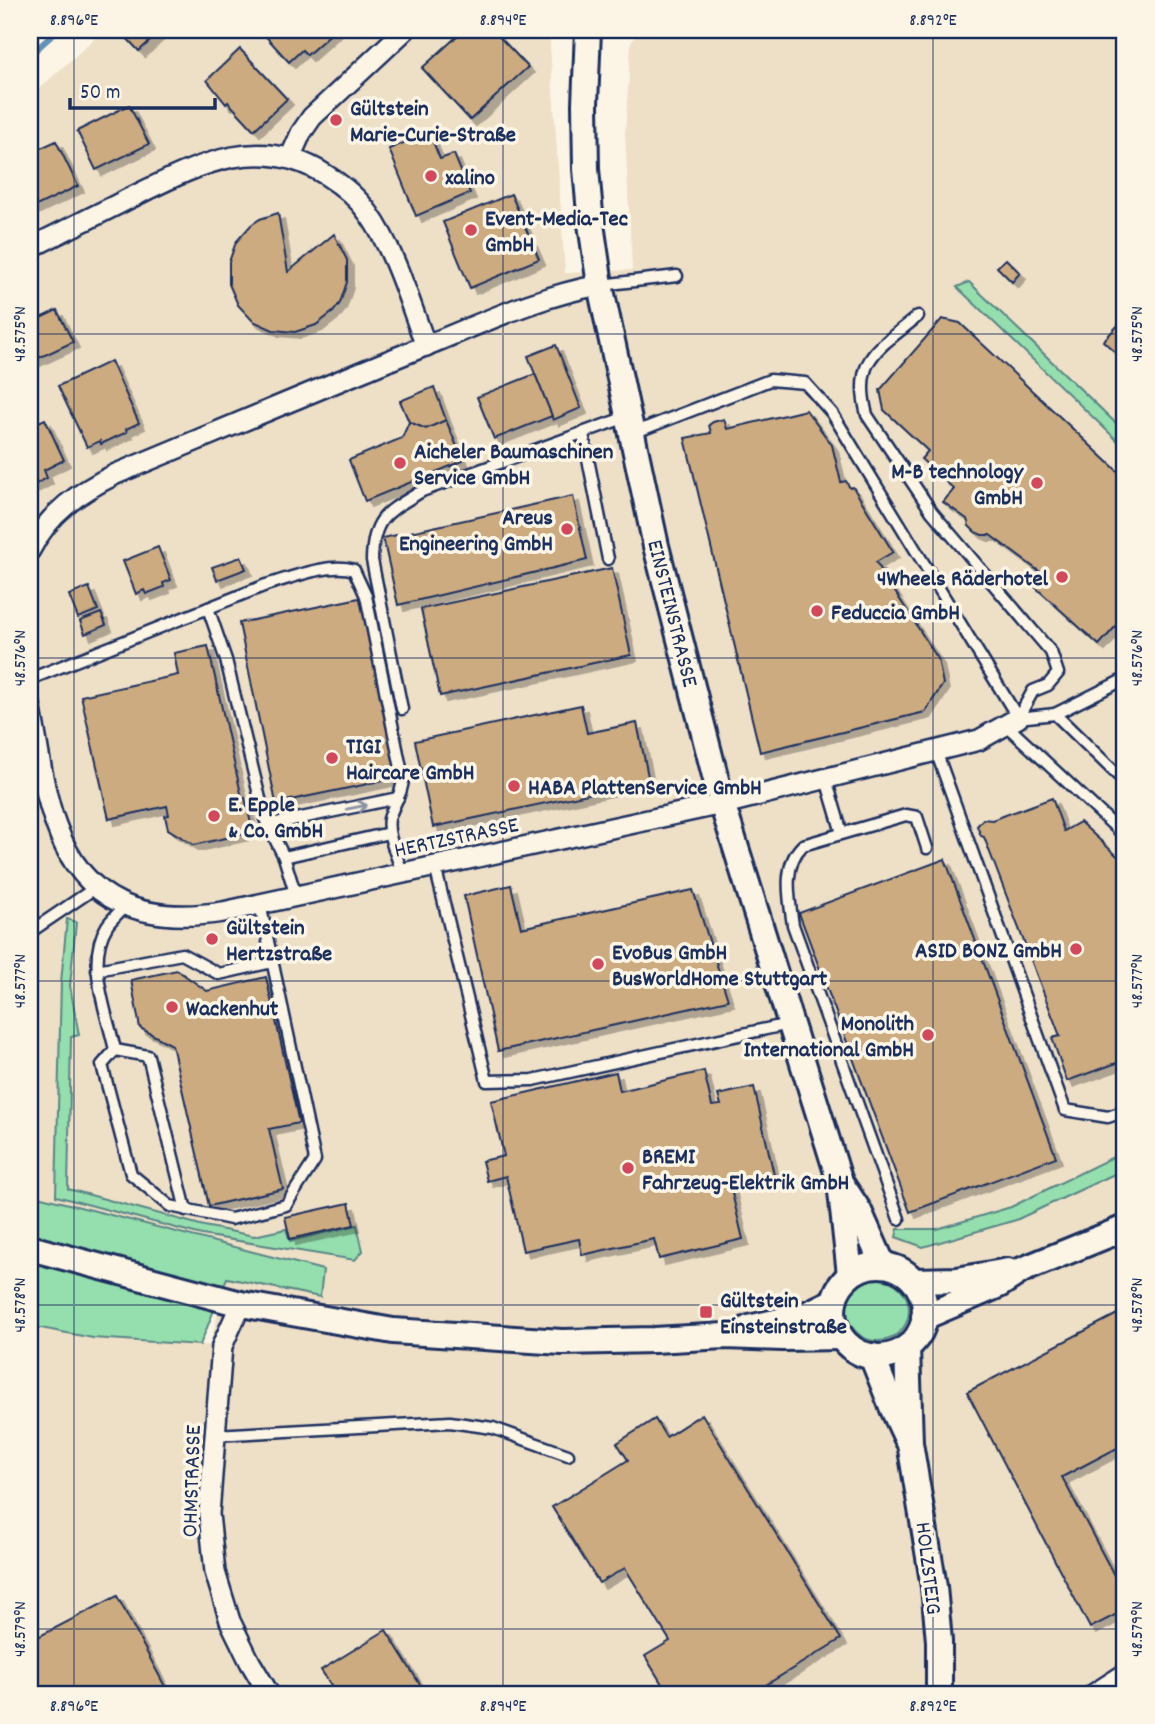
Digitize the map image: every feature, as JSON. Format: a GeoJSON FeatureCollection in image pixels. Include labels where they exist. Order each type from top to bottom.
{"type":"FeatureCollection","features":[{"type":"Feature","properties":{"kind":"street"},"geometry":{"type":"LineString","coordinates":[[290,158],[301,133],[312,117],[405,30]]}},
{"type":"Feature","properties":{"kind":"street","name":"EINSTEINSTRASSE"},"geometry":{"type":"LineString","coordinates":[[588,30],[584,104],[586,169],[600,285],[656,545],[722,803],[840,1182],[850,1275]]}},
{"type":"Feature","properties":{"kind":"street"},"geometry":{"type":"LineString","coordinates":[[30,248],[203,164],[244,154],[290,158],[313,167],[333,180],[353,195],[369,213],[387,247],[426,346]]}},
{"type":"Feature","properties":{"kind":"street"},"geometry":{"type":"LineString","coordinates":[[30,550],[58,511],[82,492],[99,483],[426,346],[546,300],[600,285]]}},
{"type":"Feature","properties":{"kind":"street","name":"HERTZSTRASSE"},"geometry":{"type":"LineString","coordinates":[[30,704],[55,825],[66,848],[95,888],[126,905],[162,916],[190,917],[260,904],[826,779],[979,740],[1012,722]]}},
{"type":"Feature","properties":{"kind":"street","name":"EINSTEINSTRASSE"},"geometry":{"type":"LineString","coordinates":[[840,1182],[859,1211],[883,1265]]}},
{"type":"Feature","properties":{"kind":"street"},"geometry":{"type":"LineString","coordinates":[[924,1317],[999,1285],[1022,1270],[1125,1228]]}},
{"type":"Feature","properties":{"kind":"street"},"geometry":{"type":"LineString","coordinates":[[30,1248],[241,1304],[393,1331],[524,1341],[619,1342],[725,1336],[841,1337]]}},
{"type":"Feature","properties":{"kind":"street"},"geometry":{"type":"LineString","coordinates":[[883,1265],[900,1270],[914,1281],[923,1298],[924,1317],[918,1334],[906,1347],[890,1355],[872,1356],[855,1350],[841,1337],[834,1320],[834,1301],[840,1286],[850,1275],[866,1267],[883,1265]]}},
{"type":"Feature","properties":{"kind":"street"},"geometry":{"type":"LineString","coordinates":[[914,1281],[957,1280],[1022,1270]]}},
{"type":"Feature","properties":{"kind":"street"},"geometry":{"type":"LineString","coordinates":[[725,1336],[753,1326],[805,1315],[834,1301]]}},
{"type":"Feature","properties":{"kind":"street","name":"OHMSTRASSE"},"geometry":{"type":"LineString","coordinates":[[241,1304],[222,1346],[209,1514],[215,1572],[230,1621],[269,1694]]}},
{"type":"Feature","properties":{"kind":"street","name":"HOLZSTEIG"},"geometry":{"type":"LineString","coordinates":[[906,1347],[909,1443],[934,1587],[939,1641],[939,1694]]}},
{"type":"Feature","properties":{"kind":"street","name":"HOLZSTEIG"},"geometry":{"type":"LineString","coordinates":[[872,1356],[892,1409],[909,1443]]}},
{"type":"Feature","properties":{"kind":"street"},"geometry":{"type":"LineString","coordinates":[[1094,1694],[1125,1674]]}},
{"type":"Feature","properties":{"kind":"lane"},"geometry":{"type":"LineString","coordinates":[[600,285],[677,276]]}},
{"type":"Feature","properties":{"kind":"lane"},"geometry":{"type":"LineString","coordinates":[[918,316],[869,357],[862,377],[862,398],[867,415],[932,512],[1051,652],[1058,673],[1048,685],[1033,691],[1012,722]]}},
{"type":"Feature","properties":{"kind":"lane"},"geometry":{"type":"LineString","coordinates":[[402,709],[372,560],[372,540],[379,521],[397,506],[422,491],[583,434],[631,424],[770,380],[805,383],[832,414],[1012,722],[1125,836]]}},
{"type":"Feature","properties":{"kind":"lane"},"geometry":{"type":"LineString","coordinates":[[583,434],[608,559]]}},
{"type":"Feature","properties":{"kind":"lane"},"geometry":{"type":"LineString","coordinates":[[30,679],[266,585],[345,567],[354,570],[366,596],[403,778],[403,787],[388,822],[402,873]]}},
{"type":"Feature","properties":{"kind":"lane"},"geometry":{"type":"LineString","coordinates":[[208,608],[226,660],[267,825],[284,857],[296,896]]}},
{"type":"Feature","properties":{"kind":"lane"},"geometry":{"type":"LineString","coordinates":[[1012,722],[1055,714],[1125,680]]}},
{"type":"Feature","properties":{"kind":"lane"},"geometry":{"type":"LineString","coordinates":[[1055,714],[1125,782]]}},
{"type":"Feature","properties":{"kind":"lane"},"geometry":{"type":"LineString","coordinates":[[936,751],[1065,1110],[1108,1117],[1125,1111]]}},
{"type":"Feature","properties":{"kind":"lane"},"geometry":{"type":"LineString","coordinates":[[826,779],[842,833]]}},
{"type":"Feature","properties":{"kind":"lane"},"geometry":{"type":"LineString","coordinates":[[267,825],[398,798]]}},
{"type":"Feature","properties":{"kind":"lane"},"geometry":{"type":"LineString","coordinates":[[899,1219],[793,925],[789,877],[793,855],[803,845],[906,815],[917,817],[927,848]]}},
{"type":"Feature","properties":{"kind":"lane"},"geometry":{"type":"LineString","coordinates":[[284,857],[389,833]]}},
{"type":"Feature","properties":{"kind":"lane"},"geometry":{"type":"LineString","coordinates":[[435,866],[487,1081],[533,1080],[789,1024]]}},
{"type":"Feature","properties":{"kind":"lane"},"geometry":{"type":"LineString","coordinates":[[30,932],[95,888]]}},
{"type":"Feature","properties":{"kind":"lane"},"geometry":{"type":"LineString","coordinates":[[115,1051],[102,1065],[131,1174],[170,1206],[231,1219],[286,1205],[315,1160],[260,904]]}},
{"type":"Feature","properties":{"kind":"lane"},"geometry":{"type":"LineString","coordinates":[[115,1051],[97,970],[97,951],[105,928],[126,905]]}},
{"type":"Feature","properties":{"kind":"lane"},"geometry":{"type":"LineString","coordinates":[[97,970],[182,954],[219,974],[272,962]]}},
{"type":"Feature","properties":{"kind":"lane"},"geometry":{"type":"LineString","coordinates":[[115,1051],[148,1056],[186,1210]]}},
{"type":"Feature","properties":{"kind":"lane"},"geometry":{"type":"LineString","coordinates":[[215,1435],[450,1422],[494,1427],[568,1455]]}},
{"type":"Feature","properties":{"kind":"shaded area"},"geometry":{"type":"Polygon","coordinates":[[[104,30],[549,30],[565,273],[632,270],[625,133],[631,43],[639,30],[1125,30],[1125,1694],[30,1694],[30,1326],[93,1338],[210,1345],[227,1278],[320,1297],[322,1270],[30,1194],[30,97],[104,30]]]}},
{"type":"Feature","properties":{"kind":"green space"},"geometry":{"type":"Polygon","coordinates":[[[969,282],[1125,432],[1125,448],[957,287],[969,282]]]}},
{"type":"Feature","properties":{"kind":"green space"},"geometry":{"type":"Polygon","coordinates":[[[67,919],[76,922],[70,986],[79,1035],[71,1037],[68,1189],[204,1226],[254,1236],[286,1229],[290,1241],[357,1225],[363,1251],[355,1260],[202,1235],[56,1196],[61,982],[67,919]]]}},
{"type":"Feature","properties":{"kind":"green space"},"geometry":{"type":"Polygon","coordinates":[[[1125,1151],[1125,1169],[1016,1220],[923,1247],[896,1237],[898,1229],[937,1229],[1011,1207],[1125,1151]]]}},
{"type":"Feature","properties":{"kind":"green space"},"geometry":{"type":"Polygon","coordinates":[[[30,1194],[323,1270],[320,1297],[227,1278],[200,1345],[93,1338],[30,1326],[30,1194]]]}},
{"type":"Feature","properties":{"kind":"green space"},"geometry":{"type":"Polygon","coordinates":[[[872,1279],[884,1279],[900,1288],[907,1298],[907,1322],[900,1332],[884,1341],[872,1341],[861,1336],[852,1327],[847,1316],[847,1304],[852,1293],[861,1284],[872,1279]]]}},
{"type":"Feature","properties":{"kind":"building"},"geometry":{"type":"Polygon","coordinates":[[[139,30],[150,41],[139,51],[121,32],[139,30]]]}},
{"type":"Feature","properties":{"kind":"building"},"geometry":{"type":"Polygon","coordinates":[[[139,30],[160,30],[161,31],[150,41],[139,30]]]}},
{"type":"Feature","properties":{"kind":"building"},"geometry":{"type":"Polygon","coordinates":[[[260,30],[335,30],[307,55],[302,50],[289,62],[260,30]]]}},
{"type":"Feature","properties":{"kind":"building"},"geometry":{"type":"Polygon","coordinates":[[[464,30],[493,30],[528,67],[470,120],[422,68],[464,30]]]}},
{"type":"Feature","properties":{"kind":"building"},"geometry":{"type":"Polygon","coordinates":[[[240,49],[287,99],[254,130],[228,102],[226,104],[207,80],[240,49]]]}},
{"type":"Feature","properties":{"kind":"building"},"geometry":{"type":"Polygon","coordinates":[[[129,105],[149,144],[96,170],[77,131],[129,105]]]}},
{"type":"Feature","properties":{"kind":"building","name":"xalino"},"geometry":{"type":"Polygon","coordinates":[[[429,132],[440,159],[454,154],[470,193],[416,216],[389,149],[429,132]]]}},
{"type":"Feature","properties":{"kind":"building"},"geometry":{"type":"Polygon","coordinates":[[[56,141],[78,186],[30,209],[30,153],[56,141]]]}},
{"type":"Feature","properties":{"kind":"building"},"geometry":{"type":"Polygon","coordinates":[[[511,194],[539,259],[470,288],[443,222],[511,194]]]}},
{"type":"Feature","properties":{"kind":"building"},"geometry":{"type":"Polygon","coordinates":[[[278,213],[288,272],[334,234],[347,260],[347,282],[340,303],[316,325],[295,332],[273,330],[253,321],[238,305],[229,284],[229,262],[236,242],[251,225],[278,213]]]}},
{"type":"Feature","properties":{"kind":"building"},"geometry":{"type":"Polygon","coordinates":[[[1006,259],[1020,273],[1012,282],[997,267],[1006,259]]]}},
{"type":"Feature","properties":{"kind":"building"},"geometry":{"type":"Polygon","coordinates":[[[57,310],[73,342],[30,362],[30,323],[57,310]]]}},
{"type":"Feature","properties":{"kind":"building"},"geometry":{"type":"Polygon","coordinates":[[[1125,318],[1125,361],[1103,341],[1125,318]]]}},
{"type":"Feature","properties":{"kind":"building","name":"M-B technology GmbH"},"geometry":{"type":"Polygon","coordinates":[[[942,319],[960,323],[1125,478],[1125,616],[1099,645],[1034,586],[1044,575],[990,535],[975,532],[967,519],[943,502],[954,489],[921,459],[928,451],[884,410],[880,390],[942,319]]]}},
{"type":"Feature","properties":{"kind":"building"},"geometry":{"type":"Polygon","coordinates":[[[556,345],[581,408],[553,420],[528,356],[556,345]]]}},
{"type":"Feature","properties":{"kind":"building"},"geometry":{"type":"Polygon","coordinates":[[[111,361],[139,423],[101,444],[100,441],[87,447],[58,386],[111,361]]]}},
{"type":"Feature","properties":{"kind":"building"},"geometry":{"type":"Polygon","coordinates":[[[535,374],[552,416],[494,439],[477,397],[535,374]]]}},
{"type":"Feature","properties":{"kind":"building"},"geometry":{"type":"Polygon","coordinates":[[[434,387],[446,420],[426,429],[409,422],[400,401],[434,387]]]}},
{"type":"Feature","properties":{"kind":"building","name":"Feduccia GmbH"},"geometry":{"type":"Polygon","coordinates":[[[806,410],[832,445],[841,482],[846,481],[850,488],[853,487],[893,552],[876,562],[938,659],[943,684],[925,712],[760,752],[685,438],[711,433],[709,425],[724,419],[727,429],[806,410]]]}},
{"type":"Feature","properties":{"kind":"building"},"geometry":{"type":"Polygon","coordinates":[[[45,419],[64,460],[44,470],[47,478],[30,487],[30,426],[45,419]]]}},
{"type":"Feature","properties":{"kind":"building"},"geometry":{"type":"Polygon","coordinates":[[[446,420],[463,461],[365,501],[349,460],[402,438],[409,422],[426,429],[446,420]]]}},
{"type":"Feature","properties":{"kind":"building"},"geometry":{"type":"Polygon","coordinates":[[[573,496],[587,560],[398,605],[383,538],[573,496]]]}},
{"type":"Feature","properties":{"kind":"building"},"geometry":{"type":"Polygon","coordinates":[[[158,547],[171,580],[163,583],[164,587],[146,594],[144,590],[136,594],[123,561],[158,547]]]}},
{"type":"Feature","properties":{"kind":"building"},"geometry":{"type":"Polygon","coordinates":[[[241,557],[246,569],[217,580],[212,567],[241,557]]]}},
{"type":"Feature","properties":{"kind":"building"},"geometry":{"type":"Polygon","coordinates":[[[612,568],[631,655],[440,696],[421,609],[612,568]]]}},
{"type":"Feature","properties":{"kind":"building"},"geometry":{"type":"Polygon","coordinates":[[[89,587],[98,610],[78,618],[69,595],[89,587]]]}},
{"type":"Feature","properties":{"kind":"building"},"geometry":{"type":"Polygon","coordinates":[[[364,597],[402,777],[276,803],[239,623],[364,597]]]}},
{"type":"Feature","properties":{"kind":"building"},"geometry":{"type":"Polygon","coordinates":[[[101,613],[106,625],[85,634],[80,621],[101,613]]]}},
{"type":"Feature","properties":{"kind":"building"},"geometry":{"type":"Polygon","coordinates":[[[208,646],[242,798],[245,798],[253,832],[194,845],[168,829],[165,816],[169,815],[167,806],[109,819],[81,696],[178,675],[174,653],[208,646]]]}},
{"type":"Feature","properties":{"kind":"building"},"geometry":{"type":"Polygon","coordinates":[[[581,705],[587,733],[637,723],[649,781],[433,827],[415,741],[581,705]]]}},
{"type":"Feature","properties":{"kind":"building","name":"ASID BONZ GmbH"},"geometry":{"type":"Polygon","coordinates":[[[1052,798],[1064,831],[1080,822],[1125,863],[1125,1060],[1067,1081],[1052,1038],[1060,1036],[984,837],[977,826],[983,819],[992,820],[1052,798]]]}},
{"type":"Feature","properties":{"kind":"building","name":"Monolith International GmbH"},"geometry":{"type":"Polygon","coordinates":[[[945,859],[1056,1157],[910,1212],[799,913],[945,859]]]}},
{"type":"Feature","properties":{"kind":"building","name":"EvoBus GmbH BusWorldHome Stuttgart"},"geometry":{"type":"Polygon","coordinates":[[[511,885],[521,928],[693,890],[728,1000],[498,1051],[464,896],[511,885]]]}},
{"type":"Feature","properties":{"kind":"building"},"geometry":{"type":"Polygon","coordinates":[[[177,970],[207,991],[266,977],[299,1123],[269,1129],[283,1189],[209,1206],[172,1045],[140,1028],[131,980],[177,970]]]}},
{"type":"Feature","properties":{"kind":"building","name":"BREMI Fahrzeug-Elektrik GmbH"},"geometry":{"type":"Polygon","coordinates":[[[704,1071],[712,1106],[721,1105],[718,1095],[754,1087],[774,1175],[739,1183],[737,1174],[728,1176],[743,1239],[659,1259],[654,1239],[582,1255],[579,1239],[523,1251],[506,1176],[487,1181],[482,1161],[504,1156],[491,1101],[616,1072],[620,1091],[704,1071]]]}},
{"type":"Feature","properties":{"kind":"building"},"geometry":{"type":"Polygon","coordinates":[[[349,1203],[354,1225],[290,1239],[285,1217],[349,1203]]]}},
{"type":"Feature","properties":{"kind":"building"},"geometry":{"type":"Polygon","coordinates":[[[1125,1310],[1125,1444],[1062,1477],[1125,1596],[1125,1610],[1090,1628],[967,1392],[1125,1310]]]}},
{"type":"Feature","properties":{"kind":"building"},"geometry":{"type":"Polygon","coordinates":[[[702,1414],[841,1639],[751,1694],[668,1694],[645,1656],[670,1641],[625,1568],[599,1583],[552,1507],[628,1460],[617,1443],[655,1419],[666,1437],[702,1414]]]}},
{"type":"Feature","properties":{"kind":"building"},"geometry":{"type":"Polygon","coordinates":[[[117,1596],[169,1694],[30,1694],[30,1641],[117,1596]]]}},
{"type":"Feature","properties":{"kind":"building"},"geometry":{"type":"Polygon","coordinates":[[[386,1630],[426,1694],[337,1694],[321,1670],[386,1630]]]}},
{"type":"Feature","properties":{"kind":"waterway"},"geometry":{"type":"LineString","coordinates":[[30,55],[58,30]]}},
{"type":"Feature","properties":{"kind":"place","name":"Gültstein Marie-Curie-Straße"},"geometry":{"type":"Point","coordinates":[336,120]}},
{"type":"Feature","properties":{"kind":"place","name":"xalino"},"geometry":{"type":"Point","coordinates":[431,176]}},
{"type":"Feature","properties":{"kind":"place","name":"Event-Media-Tec GmbH"},"geometry":{"type":"Point","coordinates":[471,230]}},
{"type":"Feature","properties":{"kind":"place","name":"Aicheler Baumaschinen Service GmbH"},"geometry":{"type":"Point","coordinates":[400,463]}},
{"type":"Feature","properties":{"kind":"place","name":"M-B technology GmbH"},"geometry":{"type":"Point","coordinates":[1037,483]}},
{"type":"Feature","properties":{"kind":"place","name":"Areus Engineering GmbH"},"geometry":{"type":"Point","coordinates":[567,529]}},
{"type":"Feature","properties":{"kind":"place","name":"4Wheels Räderhotel"},"geometry":{"type":"Point","coordinates":[1062,577]}},
{"type":"Feature","properties":{"kind":"place","name":"Feduccia GmbH"},"geometry":{"type":"Point","coordinates":[817,611]}},
{"type":"Feature","properties":{"kind":"place","name":"TIGI Haircare GmbH"},"geometry":{"type":"Point","coordinates":[332,758]}},
{"type":"Feature","properties":{"kind":"place","name":"HABA PlattenService GmbH"},"geometry":{"type":"Point","coordinates":[514,786]}},
{"type":"Feature","properties":{"kind":"place","name":"E. Epple & Co. GmbH"},"geometry":{"type":"Point","coordinates":[214,816]}},
{"type":"Feature","properties":{"kind":"place","name":"Gültstein Hertzstraße"},"geometry":{"type":"Point","coordinates":[212,939]}},
{"type":"Feature","properties":{"kind":"place","name":"ASID BONZ GmbH"},"geometry":{"type":"Point","coordinates":[1076,949]}},
{"type":"Feature","properties":{"kind":"place","name":"EvoBus GmbH BusWorldHome Stuttgart"},"geometry":{"type":"Point","coordinates":[598,964]}},
{"type":"Feature","properties":{"kind":"place","name":"Wackenhut"},"geometry":{"type":"Point","coordinates":[172,1007]}},
{"type":"Feature","properties":{"kind":"place","name":"Monolith International GmbH"},"geometry":{"type":"Point","coordinates":[928,1035]}},
{"type":"Feature","properties":{"kind":"place","name":"BREMI Fahrzeug-Elektrik GmbH"},"geometry":{"type":"Point","coordinates":[628,1168]}},
{"type":"Feature","properties":{"kind":"place","name":"Gültstein Einsteinstraße"},"geometry":{"type":"Point","coordinates":[706,1312]}}]}
